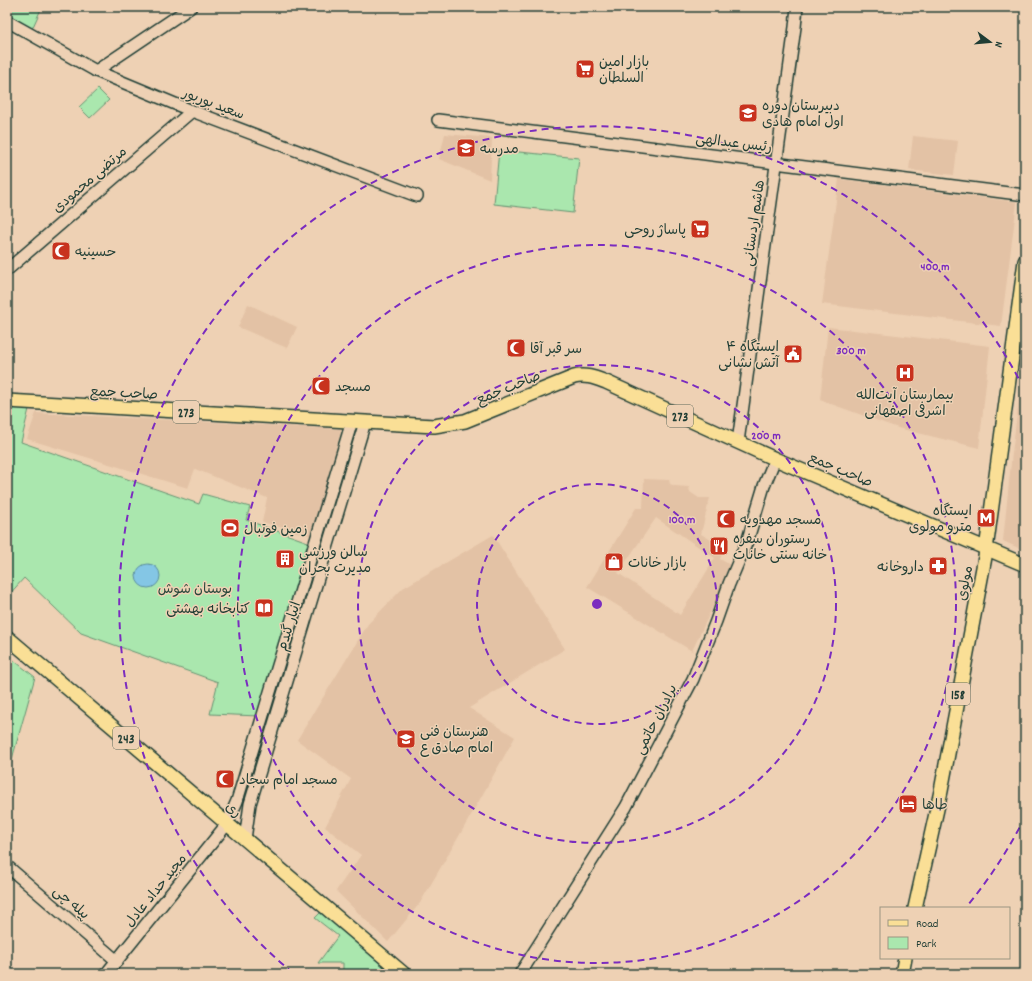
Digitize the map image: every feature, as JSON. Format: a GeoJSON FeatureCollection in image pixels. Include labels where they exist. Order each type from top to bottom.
{"type":"FeatureCollection","features":[{"type":"Feature","properties":{"kind":"main road","name":"مولوی"},"geometry":{"type":"LineString","coordinates":[[915,907],[941,792],[986,548],[1025,261]]}},
{"type":"Feature","properties":{"kind":"main road","name":"صاحب جمع"},"geometry":{"type":"LineString","coordinates":[[7,401],[434,426],[465,422],[574,377],[589,377],[606,382],[775,459],[1025,565]]}},
{"type":"Feature","properties":{"kind":"main road","name":"ری"},"geometry":{"type":"LineString","coordinates":[[7,637],[404,974]]}},
{"type":"Feature","properties":{"kind":"main road"},"geometry":{"type":"LineString","coordinates":[[902,974],[905,959]]}},
{"type":"Feature","properties":{"kind":"street"},"geometry":{"type":"LineString","coordinates":[[96,71],[191,7]]}},
{"type":"Feature","properties":{"kind":"street","name":"هاشم اردستانی"},"geometry":{"type":"LineString","coordinates":[[738,442],[797,7]]}},
{"type":"Feature","properties":{"kind":"street","name":"سعید بوربور"},"geometry":{"type":"LineString","coordinates":[[7,21],[96,71],[192,111],[417,196]]}},
{"type":"Feature","properties":{"kind":"street","name":"مرتضی محمودی"},"geometry":{"type":"LineString","coordinates":[[7,270],[192,111]]}},
{"type":"Feature","properties":{"kind":"street","name":"رئیس عبدالهی"},"geometry":{"type":"LineString","coordinates":[[438,120],[1025,195]]}},
{"type":"Feature","properties":{"kind":"street","name":"انبار گندم"},"geometry":{"type":"LineString","coordinates":[[227,824],[237,801],[268,698],[358,422]]}},
{"type":"Feature","properties":{"kind":"street","name":"انبار گندم"},"geometry":{"type":"LineString","coordinates":[[245,839],[250,804],[281,701],[358,422]]}},
{"type":"Feature","properties":{"kind":"street","name":"برادران حاتمی"},"geometry":{"type":"LineString","coordinates":[[520,974],[626,807],[693,679],[729,584],[748,540],[764,486],[775,459]]}},
{"type":"Feature","properties":{"kind":"street"},"geometry":{"type":"LineString","coordinates":[[268,698],[281,701]]}},
{"type":"Feature","properties":{"kind":"street","name":"مجید حداد عادل"},"geometry":{"type":"LineString","coordinates":[[106,974],[227,824]]}},
{"type":"Feature","properties":{"kind":"street","name":"پیله چی"},"geometry":{"type":"LineString","coordinates":[[7,866],[117,961]]}},
{"type":"Feature","properties":{"kind":"shaded area","name":"مدرسه"},"geometry":{"type":"Polygon","coordinates":[[[445,134],[492,138],[490,180],[439,159],[445,134]]]}},
{"type":"Feature","properties":{"kind":"shaded area"},"geometry":{"type":"Polygon","coordinates":[[[913,136],[958,141],[954,175],[909,170],[913,136]]]}},
{"type":"Feature","properties":{"kind":"shaded area"},"geometry":{"type":"Polygon","coordinates":[[[839,179],[1017,202],[1001,326],[822,304],[839,179]]]}},
{"type":"Feature","properties":{"kind":"shaded area"},"geometry":{"type":"Polygon","coordinates":[[[248,304],[297,327],[287,348],[238,327],[248,304]]]}},
{"type":"Feature","properties":{"kind":"shaded area","name":"بیمارستان آیت‌الله اشرفی اصفهانی"},"geometry":{"type":"Polygon","coordinates":[[[828,327],[990,346],[979,448],[898,428],[820,400],[828,327]]]}},
{"type":"Feature","properties":{"kind":"shaded area"},"geometry":{"type":"Polygon","coordinates":[[[1025,352],[1025,551],[1003,541],[1012,453],[1025,352]]]}},
{"type":"Feature","properties":{"kind":"shaded area"},"geometry":{"type":"Polygon","coordinates":[[[36,413],[342,429],[311,536],[262,522],[267,498],[195,469],[188,488],[27,439],[36,413]]]}},
{"type":"Feature","properties":{"kind":"shaded area","name":"بازار خانات"},"geometry":{"type":"Polygon","coordinates":[[[644,479],[669,480],[670,484],[675,486],[689,487],[690,492],[699,498],[710,498],[701,534],[724,548],[720,559],[732,566],[692,651],[587,587],[636,508],[643,508],[644,479]],[[656,518],[618,573],[680,615],[715,558],[656,518]]]}},
{"type":"Feature","properties":{"kind":"shaded area","name":"هنرستان فنی امام صادق ع"},"geometry":{"type":"Polygon","coordinates":[[[493,535],[565,649],[469,708],[515,737],[420,903],[388,942],[336,891],[361,855],[325,827],[351,779],[297,740],[368,624],[403,588],[493,535]]]}},
{"type":"Feature","properties":{"kind":"green space"},"geometry":{"type":"Polygon","coordinates":[[[7,7],[42,7],[32,29],[7,16],[7,7]]]}},
{"type":"Feature","properties":{"kind":"green space"},"geometry":{"type":"Polygon","coordinates":[[[98,89],[109,100],[90,118],[79,107],[98,89]]]}},
{"type":"Feature","properties":{"kind":"green space"},"geometry":{"type":"Polygon","coordinates":[[[499,150],[579,158],[573,213],[494,204],[499,150]]]}},
{"type":"Feature","properties":{"kind":"green space","name":"بوستان شوش"},"geometry":{"type":"Polygon","coordinates":[[[7,408],[29,409],[21,442],[199,504],[203,494],[250,507],[246,520],[308,542],[259,716],[210,714],[218,682],[81,633],[24,578],[7,597],[7,408]]]}},
{"type":"Feature","properties":{"kind":"green space"},"geometry":{"type":"Polygon","coordinates":[[[7,655],[35,677],[7,777],[7,655]]]}},
{"type":"Feature","properties":{"kind":"green space"},"geometry":{"type":"Polygon","coordinates":[[[321,912],[392,974],[343,974],[343,963],[318,963],[338,936],[315,918],[321,912]]]}},
{"type":"Feature","properties":{"kind":"water"},"geometry":{"type":"Polygon","coordinates":[[[148,564],[153,565],[159,571],[159,581],[153,587],[148,588],[143,587],[137,581],[136,576],[137,571],[143,565],[148,564]]]}},
{"type":"Feature","properties":{"kind":"place","name":"بازار امین السلطان"},"geometry":{"type":"Point","coordinates":[585,69]}},
{"type":"Feature","properties":{"kind":"place","name":"دبیرستان دوره اول امام هادی"},"geometry":{"type":"Point","coordinates":[748,113]}},
{"type":"Feature","properties":{"kind":"place","name":"مدرسه"},"geometry":{"type":"Point","coordinates":[466,148]}},
{"type":"Feature","properties":{"kind":"place","name":"پاساژ روحی"},"geometry":{"type":"Point","coordinates":[700,229]}},
{"type":"Feature","properties":{"kind":"place","name":"حسینیه"},"geometry":{"type":"Point","coordinates":[61,251]}},
{"type":"Feature","properties":{"kind":"place","name":"سر قبر آقا"},"geometry":{"type":"Point","coordinates":[516,348]}},
{"type":"Feature","properties":{"kind":"place","name":"ایستگاه ۴ آتش نشانی"},"geometry":{"type":"Point","coordinates":[793,354]}},
{"type":"Feature","properties":{"kind":"place","name":"بیمارستان آیت‌الله اشرفی اصفهانی"},"geometry":{"type":"Point","coordinates":[905,373]}},
{"type":"Feature","properties":{"kind":"place","name":"مسجد"},"geometry":{"type":"Point","coordinates":[321,386]}},
{"type":"Feature","properties":{"kind":"place","name":"ایستگاه مترو مولوی"},"geometry":{"type":"Point","coordinates":[986,518]}},
{"type":"Feature","properties":{"kind":"place","name":"مسجد مهدویه"},"geometry":{"type":"Point","coordinates":[726,519]}},
{"type":"Feature","properties":{"kind":"place","name":"زمین فوتبال"},"geometry":{"type":"Point","coordinates":[230,528]}},
{"type":"Feature","properties":{"kind":"place","name":"رستوران سفره خانه سنتی خانات"},"geometry":{"type":"Point","coordinates":[719,546]}},
{"type":"Feature","properties":{"kind":"place","name":"سالن ورزشی مدیرت بحران"},"geometry":{"type":"Point","coordinates":[285,559]}},
{"type":"Feature","properties":{"kind":"place","name":"بازار خانات"},"geometry":{"type":"Point","coordinates":[614,562]}},
{"type":"Feature","properties":{"kind":"place","name":"داروخانه"},"geometry":{"type":"Point","coordinates":[938,566]}},
{"type":"Feature","properties":{"kind":"place","name":"کتابخانه بهشتی"},"geometry":{"type":"Point","coordinates":[264,608]}},
{"type":"Feature","properties":{"kind":"place","name":"هنرستان فنی امام صادق ع"},"geometry":{"type":"Point","coordinates":[406,739]}},
{"type":"Feature","properties":{"kind":"place","name":"مسجد امام سجاد"},"geometry":{"type":"Point","coordinates":[225,779]}},
{"type":"Feature","properties":{"kind":"place","name":"طاها"},"geometry":{"type":"Point","coordinates":[908,804]}}]}
